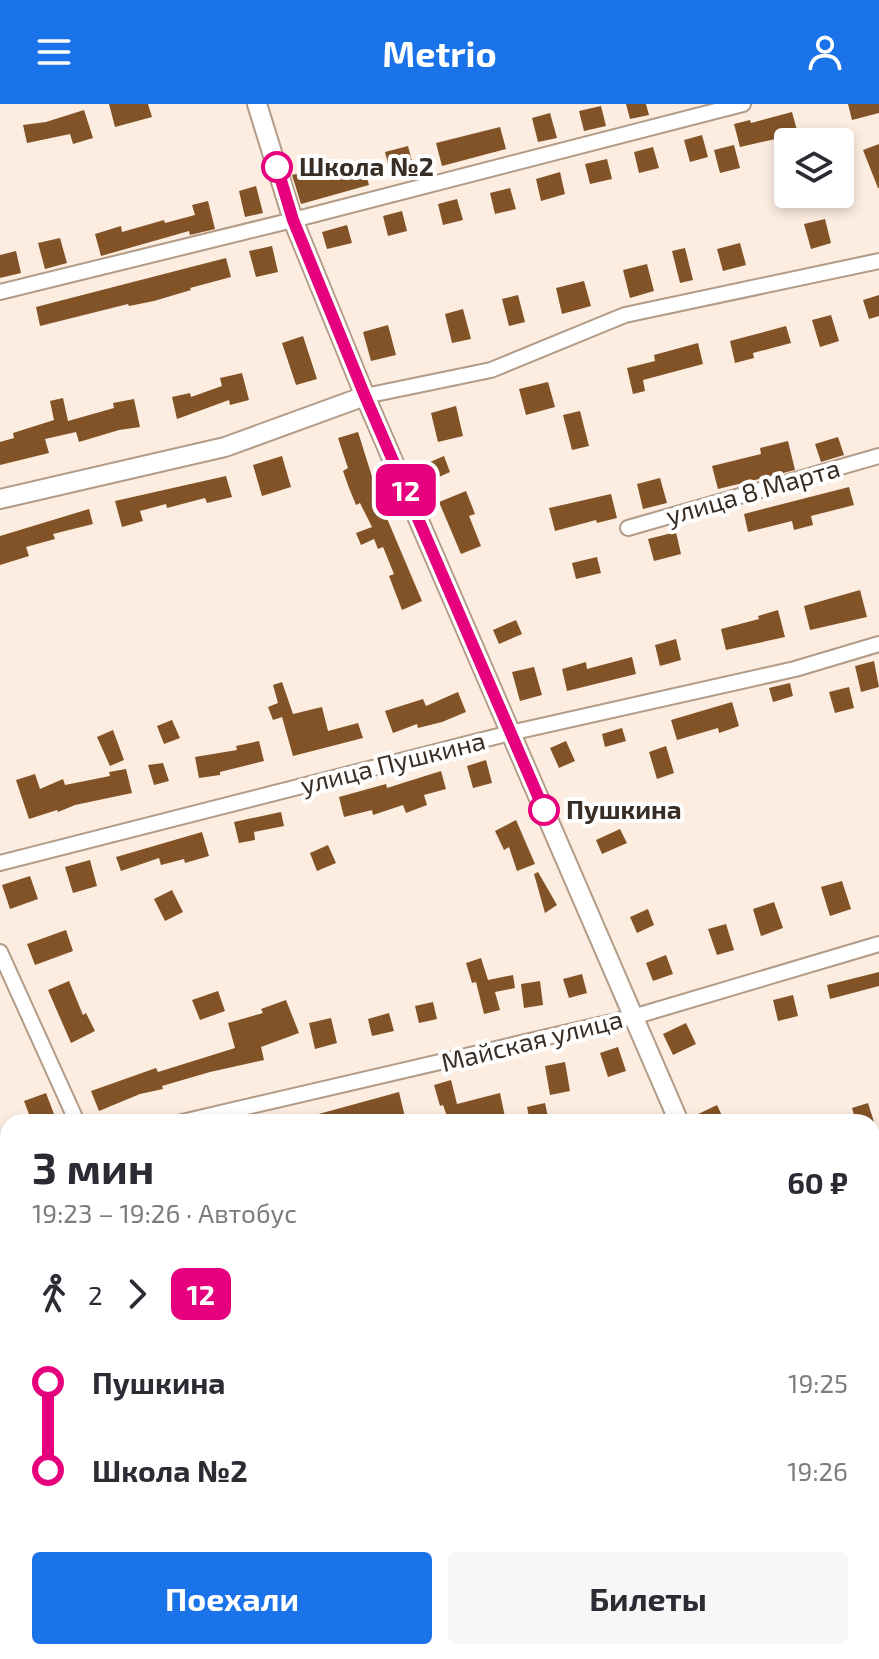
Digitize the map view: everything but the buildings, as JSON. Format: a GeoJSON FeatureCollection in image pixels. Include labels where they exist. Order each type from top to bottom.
{"type":"FeatureCollection","features":[{"type":"Feature","properties":{"kind":"street"},"geometry":{"type":"LineString","coordinates":[[257,104],[293,220],[365,396],[675,1114]]}},
{"type":"Feature","properties":{"kind":"street"},"geometry":{"type":"LineString","coordinates":[[0,292],[743,104]]}},
{"type":"Feature","properties":{"kind":"street"},"geometry":{"type":"LineString","coordinates":[[0,499],[225,447],[365,396],[491,370],[625,315],[879,261]]}},
{"type":"Feature","properties":{"kind":"street","name":"улица 8 Марта"},"geometry":{"type":"LineString","coordinates":[[628,528],[879,456]]}},
{"type":"Feature","properties":{"kind":"street","name":"улица Пушкина"},"geometry":{"type":"LineString","coordinates":[[0,863],[510,733],[795,669],[879,644]]}},
{"type":"Feature","properties":{"kind":"street","name":"Майская улица"},"geometry":{"type":"LineString","coordinates":[[216,1114],[633,1017],[879,944]]}},
{"type":"Feature","properties":{"kind":"street"},"geometry":{"type":"LineString","coordinates":[[0,952],[73,1114]]}},
{"type":"Feature","properties":{"kind":"bus line","name":"12"},"geometry":{"type":"LineString","coordinates":[[277,167],[293,220],[365,396],[544,810]]}},
{"type":"Feature","properties":{"kind":"place","name":"Школа №2"},"geometry":{"type":"Point","coordinates":[277,167]}},
{"type":"Feature","properties":{"kind":"place","name":"Пушкина"},"geometry":{"type":"Point","coordinates":[544,810]}}]}
